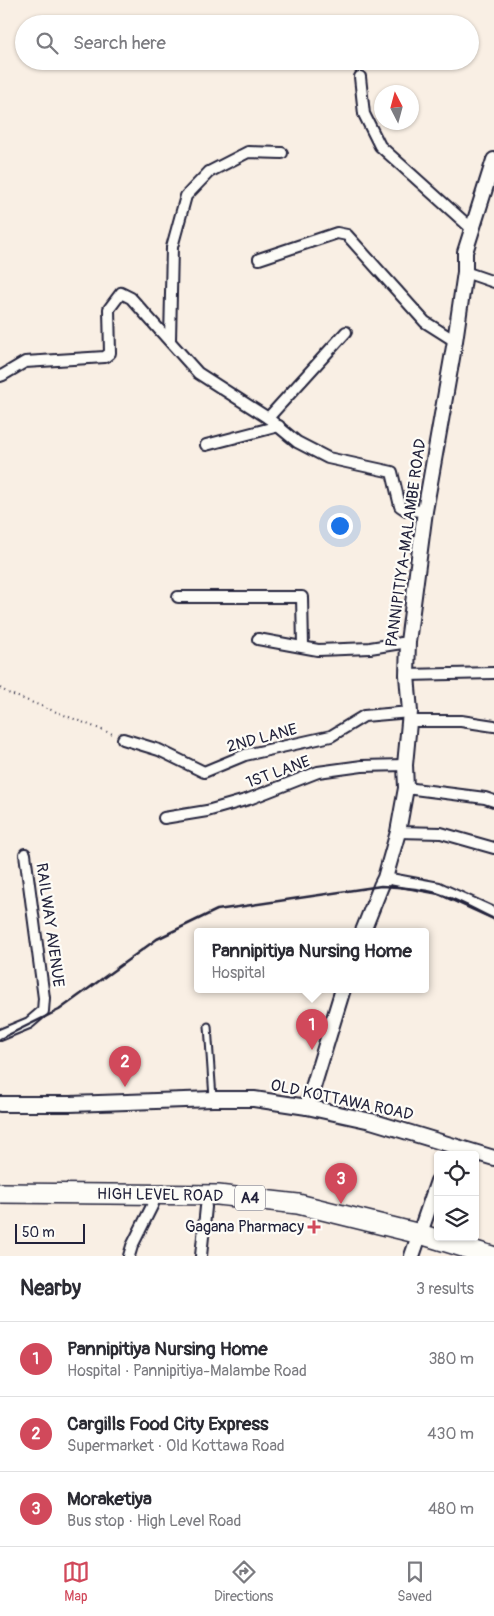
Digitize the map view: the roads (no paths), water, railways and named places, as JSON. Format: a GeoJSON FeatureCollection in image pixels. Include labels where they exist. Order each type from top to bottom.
{"type":"FeatureCollection","features":[{"type":"Feature","properties":{"kind":"highway","name":"HIGH LEVEL ROAD"},"geometry":{"type":"LineString","coordinates":[[0,1193],[218,1195],[298,1204],[450,1256]]}},
{"type":"Feature","properties":{"kind":"highway","name":"HIGH LEVEL ROAD"},"geometry":{"type":"LineString","coordinates":[[0,1202],[153,1204],[283,1212],[416,1245],[492,1256]]}},
{"type":"Feature","properties":{"kind":"street"},"geometry":{"type":"LineString","coordinates":[[360,78],[364,114],[380,146],[472,229]]}},
{"type":"Feature","properties":{"kind":"street"},"geometry":{"type":"LineString","coordinates":[[170,340],[172,247],[186,196],[209,172],[248,152],[282,152]]}},
{"type":"Feature","properties":{"kind":"street","name":"PANNIPITIYA-MALAMBE ROAD"},"geometry":{"type":"LineString","coordinates":[[364,928],[385,878],[398,832],[406,788],[405,765],[410,717],[407,675],[408,642],[425,511],[455,341],[465,272],[465,252],[472,229],[489,194],[494,160]]}},
{"type":"Feature","properties":{"kind":"street"},"geometry":{"type":"LineString","coordinates":[[259,259],[337,233],[347,234],[424,322],[455,341]]}},
{"type":"Feature","properties":{"kind":"street"},"geometry":{"type":"LineString","coordinates":[[465,272],[494,282]]}},
{"type":"Feature","properties":{"kind":"street"},"geometry":{"type":"LineString","coordinates":[[0,376],[25,362],[105,357],[110,354],[109,309],[122,293],[131,298],[198,373],[268,418],[297,442],[328,458],[392,472],[400,506],[406,510],[425,511]]}},
{"type":"Feature","properties":{"kind":"street"},"geometry":{"type":"LineString","coordinates":[[268,418],[346,332]]}},
{"type":"Feature","properties":{"kind":"street"},"geometry":{"type":"LineString","coordinates":[[206,445],[278,426]]}},
{"type":"Feature","properties":{"kind":"street"},"geometry":{"type":"LineString","coordinates":[[178,597],[302,597],[303,646]]}},
{"type":"Feature","properties":{"kind":"street"},"geometry":{"type":"LineString","coordinates":[[258,639],[318,650],[361,648],[408,642]]}},
{"type":"Feature","properties":{"kind":"street"},"geometry":{"type":"LineString","coordinates":[[407,675],[494,673]]}},
{"type":"Feature","properties":{"kind":"street","name":"2ND LANE"},"geometry":{"type":"LineString","coordinates":[[123,738],[159,750],[204,772],[245,755],[331,736],[364,716],[410,717],[494,726]]}},
{"type":"Feature","properties":{"kind":"street","name":"1ST LANE"},"geometry":{"type":"LineString","coordinates":[[164,818],[207,811],[249,799],[318,772],[362,766],[405,765]]}},
{"type":"Feature","properties":{"kind":"street"},"geometry":{"type":"LineString","coordinates":[[406,788],[494,800]]}},
{"type":"Feature","properties":{"kind":"street"},"geometry":{"type":"LineString","coordinates":[[398,832],[441,833],[494,848]]}},
{"type":"Feature","properties":{"kind":"street","name":"RAILWAY AVENUE"},"geometry":{"type":"LineString","coordinates":[[0,1035],[29,1023],[42,1011],[44,998],[25,854]]}},
{"type":"Feature","properties":{"kind":"street"},"geometry":{"type":"LineString","coordinates":[[385,878],[439,888],[494,913]]}},
{"type":"Feature","properties":{"kind":"street"},"geometry":{"type":"LineString","coordinates":[[307,1108],[342,993]]}},
{"type":"Feature","properties":{"kind":"street","name":"OLD KOTTAWA ROAD"},"geometry":{"type":"LineString","coordinates":[[0,1104],[254,1099],[371,1121],[451,1150],[494,1158]]}},
{"type":"Feature","properties":{"kind":"street"},"geometry":{"type":"LineString","coordinates":[[416,1245],[434,1193]]}},
{"type":"Feature","properties":{"kind":"street"},"geometry":{"type":"LineString","coordinates":[[130,1256],[132,1246],[153,1204]]}},
{"type":"Feature","properties":{"kind":"street"},"geometry":{"type":"LineString","coordinates":[[200,1256],[206,1207]]}},
{"type":"Feature","properties":{"kind":"lane"},"geometry":{"type":"LineString","coordinates":[[208,1026],[213,1099]]}},
{"type":"Feature","properties":{"kind":"railway"},"geometry":{"type":"LineString","coordinates":[[0,1039],[59,1010],[157,939],[217,910],[381,886],[440,894],[494,919]]}},
{"type":"Feature","properties":{"kind":"place","name":"Pannipitiya Nursing Home"},"geometry":{"type":"Point","coordinates":[312,1050]}},
{"type":"Feature","properties":{"kind":"place","name":"Cargills Food City Express"},"geometry":{"type":"Point","coordinates":[125,1087]}},
{"type":"Feature","properties":{"kind":"place","name":"Moraketiya"},"geometry":{"type":"Point","coordinates":[341,1204]}},
{"type":"Feature","properties":{"kind":"place","name":"Gagana Pharmacy"},"geometry":{"type":"Point","coordinates":[314,1227]}}]}
